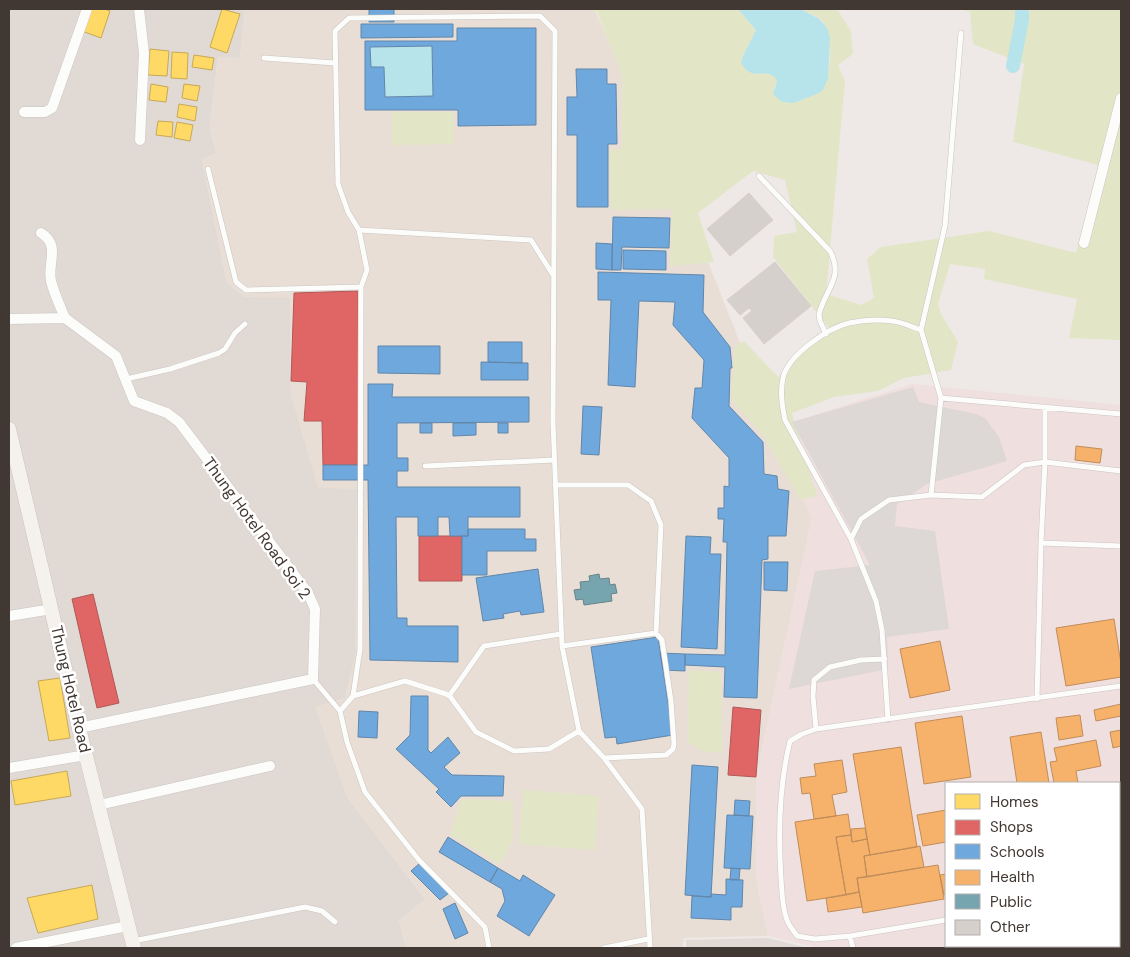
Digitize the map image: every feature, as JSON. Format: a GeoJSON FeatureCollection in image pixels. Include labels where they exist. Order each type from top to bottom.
{"type":"FeatureCollection","features":[{"type":"Feature","properties":{"kind":"street"},"geometry":{"type":"LineString","coordinates":[[24,112],[45,112],[52,108],[87,9]]}},
{"type":"Feature","properties":{"kind":"street"},"geometry":{"type":"LineString","coordinates":[[139,9],[144,52],[140,140]]}},
{"type":"Feature","properties":{"kind":"street"},"geometry":{"type":"LineString","coordinates":[[1084,243],[1121,98]]}},
{"type":"Feature","properties":{"kind":"street"},"geometry":{"type":"LineString","coordinates":[[9,319],[65,318],[51,282],[53,253],[51,245],[45,235],[41,233]]}},
{"type":"Feature","properties":{"kind":"street","name":"Thung Hotel Road Soi 2"},"geometry":{"type":"LineString","coordinates":[[65,318],[116,356],[134,401],[167,413],[179,422],[308,593],[315,608],[313,679]]}},
{"type":"Feature","properties":{"kind":"street","name":"Thung Hotel Road"},"geometry":{"type":"LineString","coordinates":[[9,429],[79,728],[133,945]]}},
{"type":"Feature","properties":{"kind":"street"},"geometry":{"type":"LineString","coordinates":[[9,616],[52,609]]}},
{"type":"Feature","properties":{"kind":"street"},"geometry":{"type":"LineString","coordinates":[[79,728],[313,679]]}},
{"type":"Feature","properties":{"kind":"street"},"geometry":{"type":"LineString","coordinates":[[9,768],[86,755]]}},
{"type":"Feature","properties":{"kind":"street"},"geometry":{"type":"LineString","coordinates":[[99,805],[270,766]]}},
{"type":"Feature","properties":{"kind":"street"},"geometry":{"type":"LineString","coordinates":[[16,948],[128,926]]}},
{"type":"Feature","properties":{"kind":"lane"},"geometry":{"type":"LineString","coordinates":[[353,696],[360,649],[361,287],[367,270],[359,230],[348,212],[338,184],[335,31],[349,18],[540,16],[556,31],[553,422],[562,646],[579,731],[604,758],[642,809],[650,948]]}},
{"type":"Feature","properties":{"kind":"lane"},"geometry":{"type":"LineString","coordinates":[[931,495],[941,398],[921,330],[946,226],[961,34]]}},
{"type":"Feature","properties":{"kind":"lane"},"geometry":{"type":"LineString","coordinates":[[264,58],[335,63]]}},
{"type":"Feature","properties":{"kind":"lane"},"geometry":{"type":"LineString","coordinates":[[208,169],[236,282],[246,290],[361,287]]}},
{"type":"Feature","properties":{"kind":"lane"},"geometry":{"type":"LineString","coordinates":[[759,176],[830,251],[833,258],[836,271],[819,314],[826,334]]}},
{"type":"Feature","properties":{"kind":"lane"},"geometry":{"type":"LineString","coordinates":[[359,230],[531,240],[554,276]]}},
{"type":"Feature","properties":{"kind":"lane"},"geometry":{"type":"LineString","coordinates":[[888,720],[885,659],[876,601],[851,539],[785,420],[781,398],[783,376],[793,359],[814,341],[848,323],[872,320],[894,321],[921,330]]}},
{"type":"Feature","properties":{"kind":"lane"},"geometry":{"type":"LineString","coordinates":[[126,379],[170,369],[219,353],[245,324]]}},
{"type":"Feature","properties":{"kind":"lane"},"geometry":{"type":"LineString","coordinates":[[941,398],[1121,414]]}},
{"type":"Feature","properties":{"kind":"lane"},"geometry":{"type":"LineString","coordinates":[[1037,699],[1045,408]]}},
{"type":"Feature","properties":{"kind":"lane"},"geometry":{"type":"LineString","coordinates":[[425,466],[554,460]]}},
{"type":"Feature","properties":{"kind":"lane"},"geometry":{"type":"LineString","coordinates":[[851,539],[861,519],[889,500],[931,495],[982,497],[1024,465],[1045,462],[1121,471]]}},
{"type":"Feature","properties":{"kind":"lane"},"geometry":{"type":"LineString","coordinates":[[555,485],[628,486],[651,501],[661,525],[656,633],[662,640],[671,701],[674,744],[666,755],[604,758]]}},
{"type":"Feature","properties":{"kind":"lane"},"geometry":{"type":"LineString","coordinates":[[1041,543],[1121,546]]}},
{"type":"Feature","properties":{"kind":"lane"},"geometry":{"type":"LineString","coordinates":[[562,646],[656,633]]}},
{"type":"Feature","properties":{"kind":"lane"},"geometry":{"type":"LineString","coordinates":[[449,696],[484,646],[561,634]]}},
{"type":"Feature","properties":{"kind":"lane"},"geometry":{"type":"LineString","coordinates":[[816,729],[813,696],[814,680],[830,667],[861,660],[885,659]]}},
{"type":"Feature","properties":{"kind":"lane"},"geometry":{"type":"LineString","coordinates":[[313,679],[340,710],[347,742],[365,792],[419,860],[485,927],[489,948]]}},
{"type":"Feature","properties":{"kind":"lane"},"geometry":{"type":"LineString","coordinates":[[340,710],[353,696],[405,680],[449,696],[476,732],[514,751],[549,749],[579,731]]}},
{"type":"Feature","properties":{"kind":"lane"},"geometry":{"type":"LineString","coordinates":[[945,920],[850,936],[815,939],[797,936],[788,922],[784,909],[779,853],[781,794],[784,764],[790,741],[816,729],[1121,686]]}},
{"type":"Feature","properties":{"kind":"lane"},"geometry":{"type":"LineString","coordinates":[[133,945],[306,907],[322,911],[335,922]]}},
{"type":"Feature","properties":{"kind":"lane"},"geometry":{"type":"LineString","coordinates":[[850,936],[853,948]]}},
{"type":"Feature","properties":{"kind":"lane"},"geometry":{"type":"LineString","coordinates":[[604,948],[648,939]]}},
{"type":"Feature","properties":{"kind":"shaded area"},"geometry":{"type":"Polygon","coordinates":[[[9,9],[245,9],[240,59],[218,57],[210,127],[216,153],[202,160],[227,283],[245,297],[290,297],[291,396],[357,489],[356,654],[345,698],[316,707],[347,797],[425,899],[399,921],[406,948],[9,948],[9,9]]]}},
{"type":"Feature","properties":{"kind":"shaded area"},"geometry":{"type":"Polygon","coordinates":[[[245,9],[594,9],[676,181],[775,431],[769,434],[812,517],[756,777],[756,877],[768,936],[684,938],[683,948],[406,948],[399,921],[425,899],[347,797],[315,707],[345,698],[355,654],[357,489],[318,488],[291,396],[290,298],[245,297],[227,283],[202,160],[216,153],[210,127],[218,57],[240,58],[245,9]]]}},
{"type":"Feature","properties":{"kind":"shaded area"},"geometry":{"type":"Polygon","coordinates":[[[912,384],[1121,405],[1121,940],[1120,782],[945,782],[945,947],[1080,947],[819,948],[768,936],[756,877],[756,777],[812,517],[769,434],[792,422],[912,384]]]}},
{"type":"Feature","properties":{"kind":"shaded area"},"geometry":{"type":"Polygon","coordinates":[[[913,387],[919,402],[976,414],[985,418],[999,437],[1007,461],[927,484],[897,504],[895,526],[935,531],[949,629],[887,637],[888,669],[789,689],[815,571],[870,565],[792,422],[913,387]]]}},
{"type":"Feature","properties":{"kind":"shaded area"},"geometry":{"type":"Polygon","coordinates":[[[768,938],[808,948],[686,948],[686,940],[768,938]]]}},
{"type":"Feature","properties":{"kind":"green space"},"geometry":{"type":"Polygon","coordinates":[[[584,9],[738,9],[756,30],[743,56],[742,64],[750,72],[776,77],[777,81],[774,88],[782,102],[793,102],[823,90],[828,76],[830,56],[829,37],[824,23],[800,9],[837,9],[851,31],[853,54],[838,65],[845,81],[826,294],[861,305],[874,298],[867,259],[881,247],[989,231],[1076,253],[1098,165],[1013,142],[1024,64],[973,44],[970,12],[961,9],[1121,9],[1121,340],[1069,338],[1077,299],[984,279],[985,269],[950,264],[938,304],[941,314],[958,342],[951,370],[904,378],[878,391],[834,397],[792,413],[817,496],[800,500],[764,436],[731,399],[735,346],[744,341],[778,377],[829,328],[773,257],[774,236],[797,232],[785,180],[753,171],[698,213],[714,262],[670,266],[672,209],[611,210],[609,150],[622,149],[622,74],[597,12],[584,9]]]}},
{"type":"Feature","properties":{"kind":"green space"},"geometry":{"type":"Polygon","coordinates":[[[392,112],[454,112],[454,144],[392,145],[392,112]]]}},
{"type":"Feature","properties":{"kind":"green space"},"geometry":{"type":"Polygon","coordinates":[[[689,670],[721,672],[722,753],[703,751],[688,742],[689,670]]]}},
{"type":"Feature","properties":{"kind":"green space"},"geometry":{"type":"Polygon","coordinates":[[[523,790],[599,796],[595,850],[519,844],[523,790]]]}},
{"type":"Feature","properties":{"kind":"green space"},"geometry":{"type":"Polygon","coordinates":[[[462,799],[513,801],[513,840],[500,864],[450,834],[462,799]]]}},
{"type":"Feature","properties":{"kind":"water"},"geometry":{"type":"Polygon","coordinates":[[[738,9],[800,9],[818,18],[828,30],[830,39],[828,79],[823,90],[794,103],[782,102],[773,94],[777,81],[775,77],[749,72],[745,69],[741,63],[756,30],[738,9]]]}},
{"type":"Feature","properties":{"kind":"water"},"geometry":{"type":"Polygon","coordinates":[[[432,46],[433,96],[385,97],[384,67],[371,67],[370,47],[432,46]]]}},
{"type":"Feature","properties":{"kind":"building: Homes"},"geometry":{"type":"Polygon","coordinates":[[[89,9],[105,9],[110,11],[101,38],[82,31],[89,9]]]}},
{"type":"Feature","properties":{"kind":"building: Homes"},"geometry":{"type":"Polygon","coordinates":[[[222,9],[240,14],[227,53],[210,47],[222,9]]]}},
{"type":"Feature","properties":{"kind":"building: Homes"},"geometry":{"type":"Polygon","coordinates":[[[150,49],[169,51],[167,76],[148,75],[150,49]]]}},
{"type":"Feature","properties":{"kind":"building: Homes"},"geometry":{"type":"Polygon","coordinates":[[[172,52],[188,53],[187,79],[171,78],[172,52]]]}},
{"type":"Feature","properties":{"kind":"building: Homes"},"geometry":{"type":"Polygon","coordinates":[[[194,55],[214,58],[212,70],[192,67],[194,55]]]}},
{"type":"Feature","properties":{"kind":"building: Homes"},"geometry":{"type":"Polygon","coordinates":[[[151,84],[168,87],[166,102],[149,100],[151,84]]]}},
{"type":"Feature","properties":{"kind":"building: Homes"},"geometry":{"type":"Polygon","coordinates":[[[184,84],[200,86],[197,101],[182,98],[184,84]]]}},
{"type":"Feature","properties":{"kind":"building: Homes"},"geometry":{"type":"Polygon","coordinates":[[[179,104],[197,107],[195,121],[177,117],[179,104]]]}},
{"type":"Feature","properties":{"kind":"building: Homes"},"geometry":{"type":"Polygon","coordinates":[[[158,121],[173,122],[172,137],[156,135],[158,121]]]}},
{"type":"Feature","properties":{"kind":"building: Homes"},"geometry":{"type":"Polygon","coordinates":[[[177,122],[193,125],[190,141],[174,138],[177,122]]]}},
{"type":"Feature","properties":{"kind":"building: Homes"},"geometry":{"type":"Polygon","coordinates":[[[60,678],[70,738],[49,741],[38,681],[60,678]]]}},
{"type":"Feature","properties":{"kind":"building: Homes"},"geometry":{"type":"Polygon","coordinates":[[[67,771],[71,796],[15,805],[11,781],[67,771]]]}},
{"type":"Feature","properties":{"kind":"building: Homes"},"geometry":{"type":"Polygon","coordinates":[[[92,885],[98,919],[38,933],[27,898],[92,885]]]}},
{"type":"Feature","properties":{"kind":"building: Shops"},"geometry":{"type":"Polygon","coordinates":[[[358,291],[359,465],[323,465],[322,421],[304,421],[307,382],[291,381],[294,293],[358,291]]]}},
{"type":"Feature","properties":{"kind":"building: Shops"},"geometry":{"type":"Polygon","coordinates":[[[419,536],[462,536],[462,581],[419,581],[419,536]]]}},
{"type":"Feature","properties":{"kind":"building: Shops"},"geometry":{"type":"Polygon","coordinates":[[[93,594],[119,703],[97,708],[72,599],[93,594]]]}},
{"type":"Feature","properties":{"kind":"building: Shops"},"geometry":{"type":"Polygon","coordinates":[[[733,707],[761,710],[756,777],[728,775],[733,707]]]}},
{"type":"Feature","properties":{"kind":"building: Schools"},"geometry":{"type":"Polygon","coordinates":[[[369,9],[394,9],[394,22],[369,22],[369,9]]]}},
{"type":"Feature","properties":{"kind":"building: Schools"},"geometry":{"type":"Polygon","coordinates":[[[361,24],[453,24],[453,37],[361,38],[361,24]]]}},
{"type":"Feature","properties":{"kind":"building: Schools"},"geometry":{"type":"Polygon","coordinates":[[[457,28],[536,28],[536,125],[458,126],[458,110],[365,110],[365,41],[457,41],[457,28]],[[432,46],[370,47],[371,67],[384,67],[385,97],[433,96],[432,46]]]}},
{"type":"Feature","properties":{"kind":"building: Schools"},"geometry":{"type":"Polygon","coordinates":[[[576,69],[607,69],[607,84],[616,84],[617,144],[608,144],[608,207],[577,207],[577,135],[567,135],[567,97],[577,97],[576,69]]]}},
{"type":"Feature","properties":{"kind":"building: Schools"},"geometry":{"type":"Polygon","coordinates":[[[613,217],[670,218],[669,248],[622,247],[621,270],[612,270],[613,217]]]}},
{"type":"Feature","properties":{"kind":"building: Schools"},"geometry":{"type":"Polygon","coordinates":[[[596,243],[612,244],[612,270],[596,269],[596,243]]]}},
{"type":"Feature","properties":{"kind":"building: Schools"},"geometry":{"type":"Polygon","coordinates":[[[623,250],[666,251],[666,270],[623,269],[623,250]]]}},
{"type":"Feature","properties":{"kind":"building: Schools"},"geometry":{"type":"Polygon","coordinates":[[[598,272],[704,275],[703,312],[730,347],[732,368],[730,368],[729,406],[763,442],[764,474],[777,476],[778,489],[789,491],[786,536],[768,536],[768,559],[762,560],[757,698],[724,697],[725,667],[685,665],[685,654],[725,655],[727,542],[723,542],[724,519],[718,519],[718,508],[724,508],[724,486],[729,487],[729,458],[692,418],[695,388],[702,388],[704,360],[673,325],[675,302],[639,301],[635,387],[608,385],[611,300],[598,300],[598,272]]]}},
{"type":"Feature","properties":{"kind":"building: Schools"},"geometry":{"type":"Polygon","coordinates":[[[488,342],[522,342],[522,363],[488,362],[488,342]]]}},
{"type":"Feature","properties":{"kind":"building: Schools"},"geometry":{"type":"Polygon","coordinates":[[[378,346],[440,346],[440,374],[378,373],[378,346]]]}},
{"type":"Feature","properties":{"kind":"building: Schools"},"geometry":{"type":"Polygon","coordinates":[[[481,362],[528,363],[528,380],[481,380],[481,362]]]}},
{"type":"Feature","properties":{"kind":"building: Schools"},"geometry":{"type":"Polygon","coordinates":[[[368,384],[393,384],[392,397],[529,397],[529,422],[397,423],[397,458],[408,458],[408,471],[397,471],[397,487],[520,487],[520,517],[468,517],[468,536],[450,536],[449,517],[438,517],[438,536],[418,536],[418,517],[396,517],[397,618],[407,618],[407,626],[458,626],[458,662],[370,660],[368,480],[323,480],[323,465],[368,465],[368,384]]]}},
{"type":"Feature","properties":{"kind":"building: Schools"},"geometry":{"type":"Polygon","coordinates":[[[583,406],[602,407],[599,455],[581,454],[583,406]]]}},
{"type":"Feature","properties":{"kind":"building: Schools"},"geometry":{"type":"Polygon","coordinates":[[[420,423],[432,423],[432,433],[420,433],[420,423]]]}},
{"type":"Feature","properties":{"kind":"building: Schools"},"geometry":{"type":"Polygon","coordinates":[[[453,423],[476,423],[476,435],[453,436],[453,423]]]}},
{"type":"Feature","properties":{"kind":"building: Schools"},"geometry":{"type":"Polygon","coordinates":[[[498,423],[508,423],[508,433],[498,433],[498,423]]]}},
{"type":"Feature","properties":{"kind":"building: Schools"},"geometry":{"type":"Polygon","coordinates":[[[468,529],[525,529],[525,539],[536,539],[536,551],[487,551],[487,575],[462,575],[462,536],[468,536],[468,529]]]}},
{"type":"Feature","properties":{"kind":"building: Schools"},"geometry":{"type":"Polygon","coordinates":[[[686,536],[711,537],[710,554],[721,554],[717,649],[681,647],[686,536]]]}},
{"type":"Feature","properties":{"kind":"building: Schools"},"geometry":{"type":"Polygon","coordinates":[[[764,562],[788,562],[787,591],[764,590],[764,562]]]}},
{"type":"Feature","properties":{"kind":"building: Schools"},"geometry":{"type":"Polygon","coordinates":[[[538,569],[544,612],[521,615],[520,611],[503,614],[504,618],[483,621],[476,578],[538,569]]]}},
{"type":"Feature","properties":{"kind":"building: Schools"},"geometry":{"type":"Polygon","coordinates":[[[658,637],[673,735],[617,744],[616,737],[605,738],[591,647],[658,637]]]}},
{"type":"Feature","properties":{"kind":"building: Schools"},"geometry":{"type":"Polygon","coordinates":[[[660,653],[685,654],[685,671],[663,670],[660,653]]]}},
{"type":"Feature","properties":{"kind":"building: Schools"},"geometry":{"type":"Polygon","coordinates":[[[411,696],[428,696],[428,750],[431,753],[448,737],[460,753],[444,767],[452,775],[504,776],[503,796],[461,796],[451,807],[436,792],[439,789],[396,749],[410,735],[411,696]]]}},
{"type":"Feature","properties":{"kind":"building: Schools"},"geometry":{"type":"Polygon","coordinates":[[[359,711],[378,712],[377,738],[358,737],[359,711]]]}},
{"type":"Feature","properties":{"kind":"building: Schools"},"geometry":{"type":"Polygon","coordinates":[[[692,765],[718,767],[711,897],[685,895],[692,765]]]}},
{"type":"Feature","properties":{"kind":"building: Schools"},"geometry":{"type":"Polygon","coordinates":[[[735,800],[750,801],[749,816],[734,815],[735,800]]]}},
{"type":"Feature","properties":{"kind":"building: Schools"},"geometry":{"type":"Polygon","coordinates":[[[727,815],[753,816],[750,869],[724,868],[727,815]]]}},
{"type":"Feature","properties":{"kind":"building: Schools"},"geometry":{"type":"Polygon","coordinates":[[[448,837],[498,868],[490,882],[439,852],[448,837]]]}},
{"type":"Feature","properties":{"kind":"building: Schools"},"geometry":{"type":"Polygon","coordinates":[[[420,863],[449,893],[440,900],[411,871],[420,863]]]}},
{"type":"Feature","properties":{"kind":"building: Schools"},"geometry":{"type":"Polygon","coordinates":[[[498,868],[520,881],[523,875],[555,895],[529,936],[497,916],[505,901],[502,889],[490,882],[498,868]]]}},
{"type":"Feature","properties":{"kind":"building: Schools"},"geometry":{"type":"Polygon","coordinates":[[[731,868],[740,869],[739,880],[730,880],[731,868]]]}},
{"type":"Feature","properties":{"kind":"building: Schools"},"geometry":{"type":"Polygon","coordinates":[[[726,879],[743,880],[742,907],[731,907],[731,920],[691,918],[692,896],[711,897],[711,894],[726,895],[726,879]]]}},
{"type":"Feature","properties":{"kind":"building: Schools"},"geometry":{"type":"Polygon","coordinates":[[[455,903],[468,933],[455,939],[443,909],[455,903]]]}},
{"type":"Feature","properties":{"kind":"building: Health"},"geometry":{"type":"Polygon","coordinates":[[[1076,446],[1102,449],[1100,463],[1075,460],[1076,446]]]}},
{"type":"Feature","properties":{"kind":"building: Health"},"geometry":{"type":"Polygon","coordinates":[[[1114,619],[1121,664],[1121,677],[1066,686],[1056,628],[1114,619]]]}},
{"type":"Feature","properties":{"kind":"building: Health"},"geometry":{"type":"Polygon","coordinates":[[[940,641],[950,690],[910,698],[900,649],[940,641]]]}},
{"type":"Feature","properties":{"kind":"building: Health"},"geometry":{"type":"Polygon","coordinates":[[[1121,704],[1121,716],[1096,721],[1094,710],[1121,704]]]}},
{"type":"Feature","properties":{"kind":"building: Health"},"geometry":{"type":"Polygon","coordinates":[[[1080,715],[1083,736],[1059,740],[1056,718],[1080,715]]]}},
{"type":"Feature","properties":{"kind":"building: Health"},"geometry":{"type":"Polygon","coordinates":[[[962,716],[971,777],[924,784],[915,723],[962,716]]]}},
{"type":"Feature","properties":{"kind":"building: Health"},"geometry":{"type":"Polygon","coordinates":[[[1121,730],[1121,746],[1113,748],[1110,732],[1121,730]]]}},
{"type":"Feature","properties":{"kind":"building: Health"},"geometry":{"type":"Polygon","coordinates":[[[1041,732],[1049,782],[1017,782],[1010,737],[1041,732]]]}},
{"type":"Feature","properties":{"kind":"building: Health"},"geometry":{"type":"Polygon","coordinates":[[[1096,740],[1101,766],[1076,771],[1078,782],[1054,782],[1050,762],[1057,761],[1054,748],[1096,740]]]}},
{"type":"Feature","properties":{"kind":"building: Health"},"geometry":{"type":"Polygon","coordinates":[[[901,747],[917,847],[870,855],[853,754],[901,747]]]}},
{"type":"Feature","properties":{"kind":"building: Health"},"geometry":{"type":"Polygon","coordinates":[[[842,760],[847,792],[832,795],[836,816],[814,819],[810,793],[802,794],[800,778],[816,776],[814,764],[842,760]]]}},
{"type":"Feature","properties":{"kind":"building: Health"},"geometry":{"type":"Polygon","coordinates":[[[945,810],[945,842],[923,846],[917,815],[945,810]]]}},
{"type":"Feature","properties":{"kind":"building: Health"},"geometry":{"type":"Polygon","coordinates":[[[848,814],[851,835],[836,837],[846,895],[807,901],[795,822],[848,814]]]}},
{"type":"Feature","properties":{"kind":"building: Health"},"geometry":{"type":"Polygon","coordinates":[[[865,828],[867,839],[852,842],[851,829],[865,828]]]}},
{"type":"Feature","properties":{"kind":"building: Health"},"geometry":{"type":"Polygon","coordinates":[[[1120,833],[1121,833],[1120,869],[1120,833]]]}},
{"type":"Feature","properties":{"kind":"building: Health"},"geometry":{"type":"Polygon","coordinates":[[[851,835],[852,842],[867,839],[870,855],[864,856],[867,877],[857,878],[859,892],[846,895],[836,837],[851,835]]]}},
{"type":"Feature","properties":{"kind":"building: Health"},"geometry":{"type":"Polygon","coordinates":[[[920,846],[924,867],[867,877],[864,856],[920,846]]]}},
{"type":"Feature","properties":{"kind":"building: Health"},"geometry":{"type":"Polygon","coordinates":[[[938,865],[944,899],[863,913],[857,878],[938,865]]]}},
{"type":"Feature","properties":{"kind":"building: Health"},"geometry":{"type":"Polygon","coordinates":[[[945,874],[944,895],[940,875],[945,874]]]}},
{"type":"Feature","properties":{"kind":"building: Health"},"geometry":{"type":"Polygon","coordinates":[[[859,892],[862,907],[828,912],[826,898],[859,892]]]}},
{"type":"Feature","properties":{"kind":"building: Public"},"geometry":{"type":"Polygon","coordinates":[[[599,574],[600,579],[609,578],[610,585],[615,584],[617,593],[611,594],[612,601],[584,605],[583,599],[576,600],[574,590],[581,589],[580,582],[590,581],[589,576],[599,574]]]}},
{"type":"Feature","properties":{"kind":"building: Other"},"geometry":{"type":"Polygon","coordinates":[[[749,193],[773,220],[730,256],[707,229],[749,193]]]}},
{"type":"Feature","properties":{"kind":"building: Other"},"geometry":{"type":"Polygon","coordinates":[[[775,262],[811,306],[764,344],[743,318],[752,311],[749,308],[740,315],[727,300],[775,262]]]}},
{"type":"Feature","properties":{"kind":"waterway"},"geometry":{"type":"LineString","coordinates":[[1013,66],[1022,19],[1022,9]]}}]}
